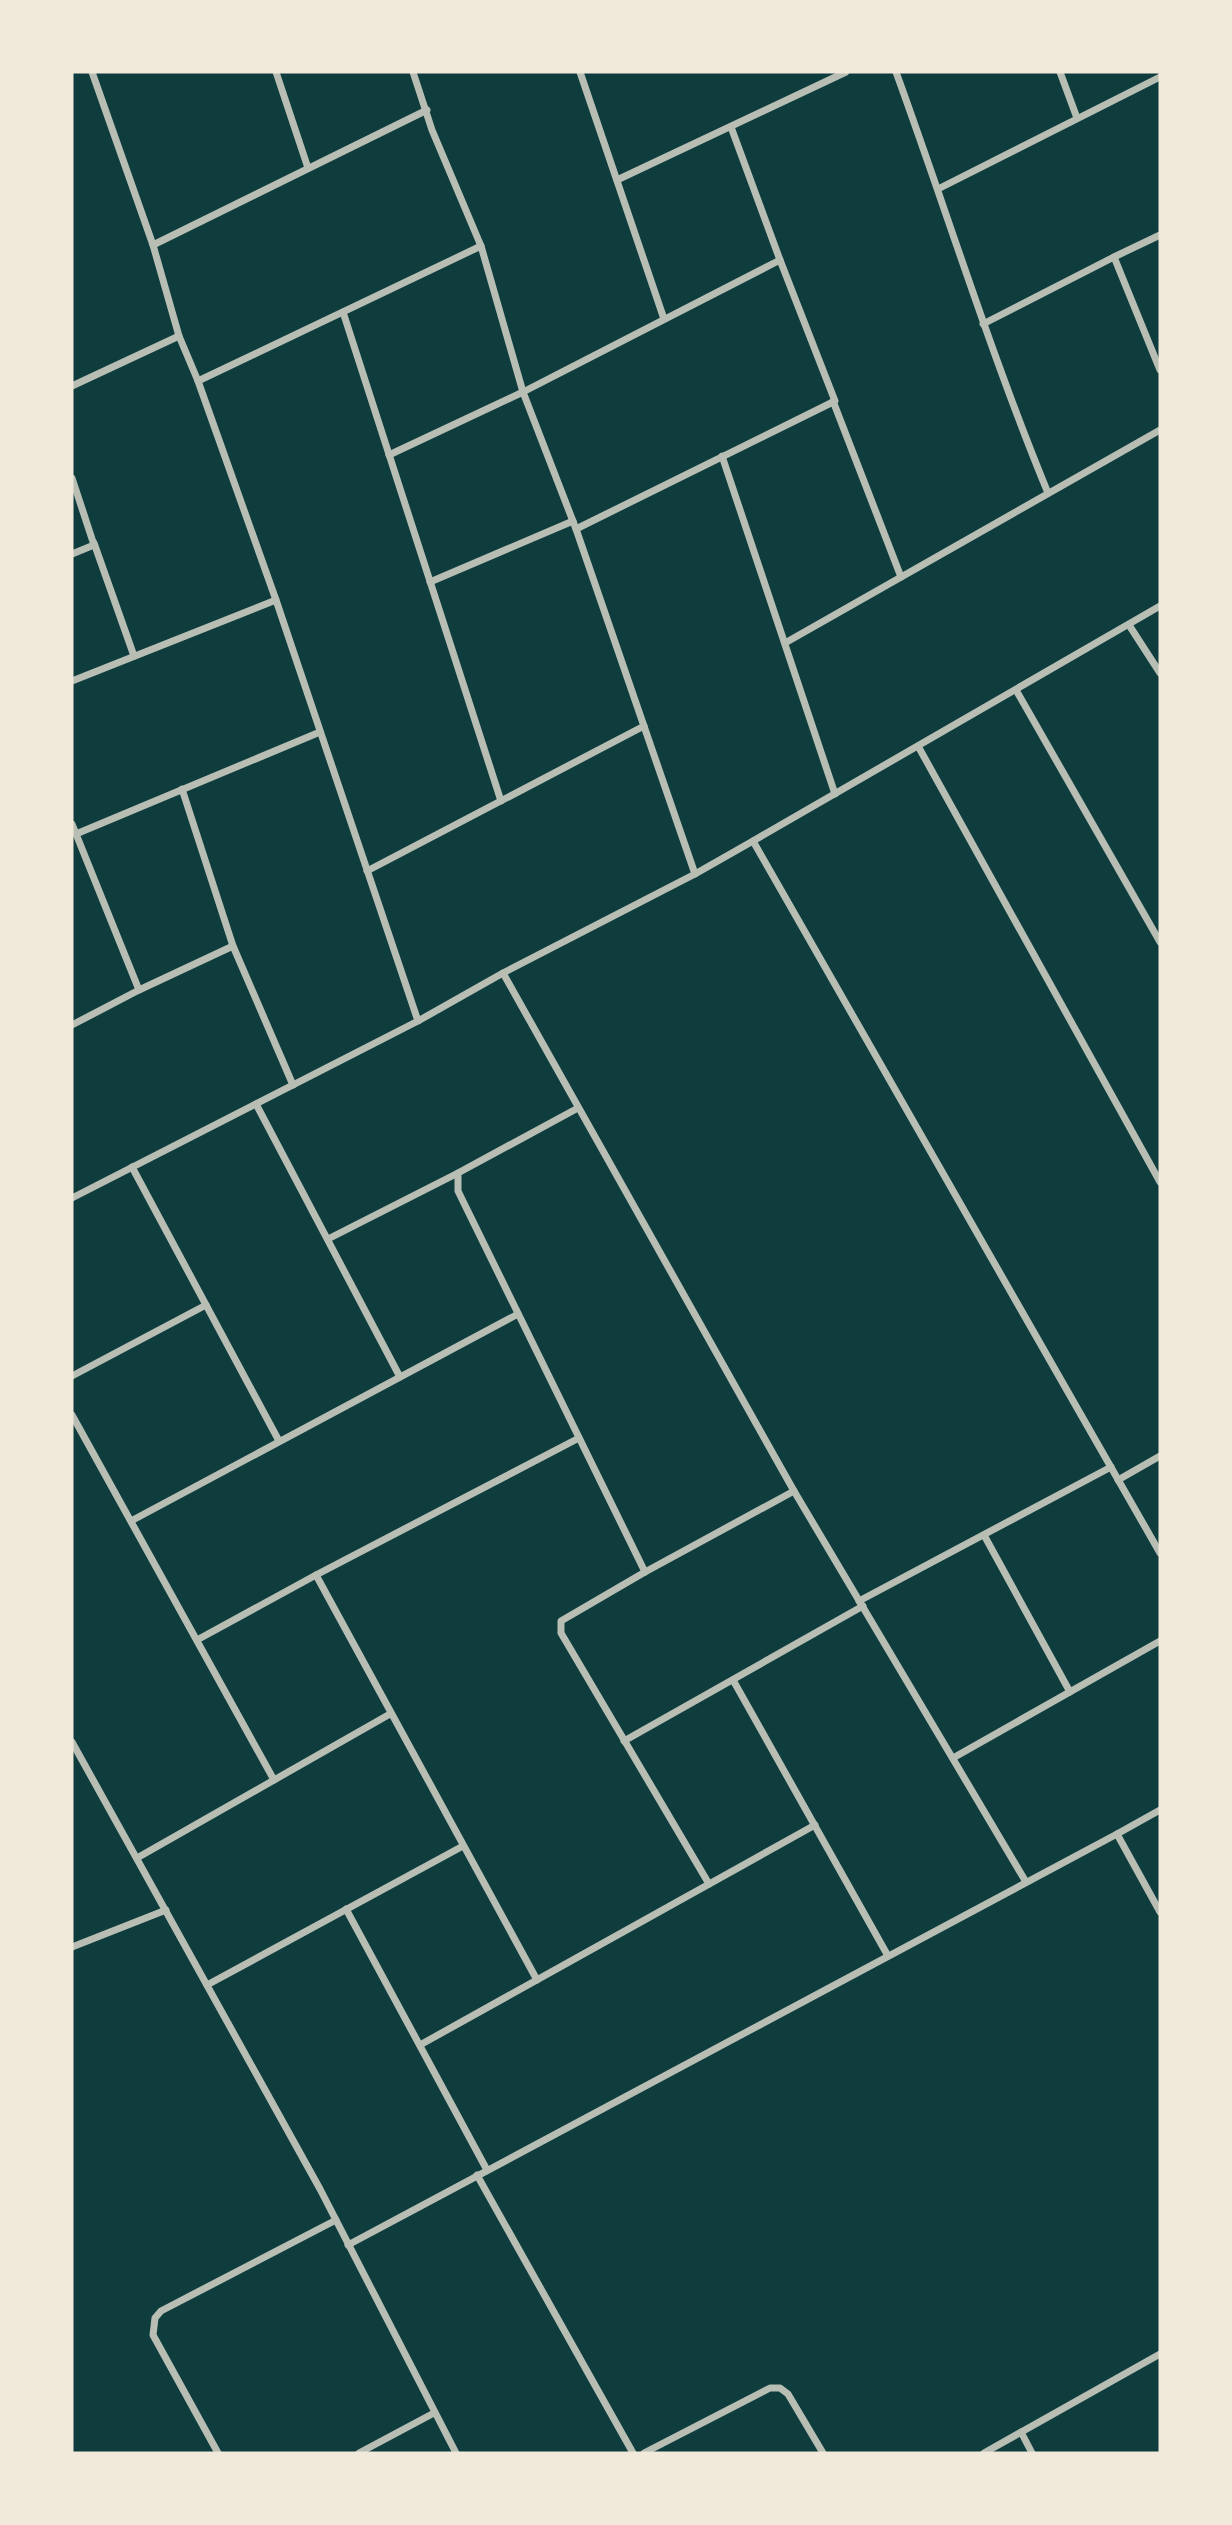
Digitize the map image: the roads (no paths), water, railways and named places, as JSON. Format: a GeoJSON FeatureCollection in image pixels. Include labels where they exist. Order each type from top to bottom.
{"type":"FeatureCollection","features":[{"type":"Feature","properties":{"kind":"street"},"geometry":{"type":"LineString","coordinates":[[92,72],[153,244],[179,336],[198,381],[276,600],[418,1021]]}},
{"type":"Feature","properties":{"kind":"street"},"geometry":{"type":"LineString","coordinates":[[275,72],[308,168]]}},
{"type":"Feature","properties":{"kind":"street"},"geometry":{"type":"LineString","coordinates":[[413,72],[432,130],[481,246],[523,392],[576,529],[695,874]]}},
{"type":"Feature","properties":{"kind":"street"},"geometry":{"type":"LineString","coordinates":[[580,72],[664,319]]}},
{"type":"Feature","properties":{"kind":"street"},"geometry":{"type":"LineString","coordinates":[[617,180],[846,72]]}},
{"type":"Feature","properties":{"kind":"street"},"geometry":{"type":"LineString","coordinates":[[896,72],[983,324],[1048,493]]}},
{"type":"Feature","properties":{"kind":"street"},"geometry":{"type":"LineString","coordinates":[[1060,72],[1077,118]]}},
{"type":"Feature","properties":{"kind":"street"},"geometry":{"type":"LineString","coordinates":[[938,189],[1160,77]]}},
{"type":"Feature","properties":{"kind":"street"},"geometry":{"type":"LineString","coordinates":[[153,244],[427,110]]}},
{"type":"Feature","properties":{"kind":"street"},"geometry":{"type":"LineString","coordinates":[[731,127],[901,577]]}},
{"type":"Feature","properties":{"kind":"street"},"geometry":{"type":"LineString","coordinates":[[983,324],[1160,235]]}},
{"type":"Feature","properties":{"kind":"street"},"geometry":{"type":"LineString","coordinates":[[198,381],[481,246]]}},
{"type":"Feature","properties":{"kind":"street"},"geometry":{"type":"LineString","coordinates":[[1114,257],[1160,370]]}},
{"type":"Feature","properties":{"kind":"street"},"geometry":{"type":"LineString","coordinates":[[389,454],[523,392],[780,260]]}},
{"type":"Feature","properties":{"kind":"street"},"geometry":{"type":"LineString","coordinates":[[343,312],[501,801]]}},
{"type":"Feature","properties":{"kind":"street"},"geometry":{"type":"LineString","coordinates":[[72,386],[179,336]]}},
{"type":"Feature","properties":{"kind":"street"},"geometry":{"type":"LineString","coordinates":[[576,529],[834,401]]}},
{"type":"Feature","properties":{"kind":"street"},"geometry":{"type":"LineString","coordinates":[[785,643],[1160,430]]}},
{"type":"Feature","properties":{"kind":"street"},"geometry":{"type":"LineString","coordinates":[[722,456],[835,794]]}},
{"type":"Feature","properties":{"kind":"street"},"geometry":{"type":"LineString","coordinates":[[72,478],[134,656]]}},
{"type":"Feature","properties":{"kind":"street"},"geometry":{"type":"LineString","coordinates":[[430,582],[573,521]]}},
{"type":"Feature","properties":{"kind":"street"},"geometry":{"type":"LineString","coordinates":[[72,554],[94,543]]}},
{"type":"Feature","properties":{"kind":"street"},"geometry":{"type":"LineString","coordinates":[[72,681],[276,600]]}},
{"type":"Feature","properties":{"kind":"street"},"geometry":{"type":"LineString","coordinates":[[72,1198],[418,1021],[503,973],[695,874],[1160,606]]}},
{"type":"Feature","properties":{"kind":"street"},"geometry":{"type":"LineString","coordinates":[[1129,625],[1160,673]]}},
{"type":"Feature","properties":{"kind":"street"},"geometry":{"type":"LineString","coordinates":[[1016,690],[1160,942]]}},
{"type":"Feature","properties":{"kind":"street"},"geometry":{"type":"LineString","coordinates":[[368,871],[644,726]]}},
{"type":"Feature","properties":{"kind":"street"},"geometry":{"type":"LineString","coordinates":[[76,834],[320,732]]}},
{"type":"Feature","properties":{"kind":"street"},"geometry":{"type":"LineString","coordinates":[[918,746],[1160,1182]]}},
{"type":"Feature","properties":{"kind":"street"},"geometry":{"type":"LineString","coordinates":[[182,789],[233,946],[293,1085]]}},
{"type":"Feature","properties":{"kind":"street"},"geometry":{"type":"LineString","coordinates":[[72,824],[139,990]]}},
{"type":"Feature","properties":{"kind":"street"},"geometry":{"type":"LineString","coordinates":[[753,841],[1160,1553]]}},
{"type":"Feature","properties":{"kind":"street"},"geometry":{"type":"LineString","coordinates":[[72,1025],[233,946]]}},
{"type":"Feature","properties":{"kind":"street"},"geometry":{"type":"LineString","coordinates":[[503,973],[794,1491],[1026,1882]]}},
{"type":"Feature","properties":{"kind":"street"},"geometry":{"type":"LineString","coordinates":[[256,1104],[400,1377]]}},
{"type":"Feature","properties":{"kind":"street"},"geometry":{"type":"LineString","coordinates":[[328,1239],[578,1108]]}},
{"type":"Feature","properties":{"kind":"street"},"geometry":{"type":"LineString","coordinates":[[132,1167],[279,1441]]}},
{"type":"Feature","properties":{"kind":"street"},"geometry":{"type":"LineString","coordinates":[[458,1172],[458,1191],[645,1572]]}},
{"type":"Feature","properties":{"kind":"street"},"geometry":{"type":"LineString","coordinates":[[72,1376],[206,1305]]}},
{"type":"Feature","properties":{"kind":"street"},"geometry":{"type":"LineString","coordinates":[[131,1521],[518,1314]]}},
{"type":"Feature","properties":{"kind":"street"},"geometry":{"type":"LineString","coordinates":[[72,1415],[274,1780]]}},
{"type":"Feature","properties":{"kind":"street"},"geometry":{"type":"LineString","coordinates":[[197,1640],[579,1438]]}},
{"type":"Feature","properties":{"kind":"street"},"geometry":{"type":"LineString","coordinates":[[1118,1480],[1160,1457]]}},
{"type":"Feature","properties":{"kind":"street"},"geometry":{"type":"LineString","coordinates":[[624,1741],[861,1604],[1111,1467]]}},
{"type":"Feature","properties":{"kind":"street"},"geometry":{"type":"LineString","coordinates":[[709,1884],[562,1633],[561,1620],[794,1491]]}},
{"type":"Feature","properties":{"kind":"street"},"geometry":{"type":"LineString","coordinates":[[984,1535],[1070,1692]]}},
{"type":"Feature","properties":{"kind":"street"},"geometry":{"type":"LineString","coordinates":[[316,1575],[537,1980]]}},
{"type":"Feature","properties":{"kind":"street"},"geometry":{"type":"LineString","coordinates":[[953,1758],[1160,1641]]}},
{"type":"Feature","properties":{"kind":"street"},"geometry":{"type":"LineString","coordinates":[[733,1679],[888,1955]]}},
{"type":"Feature","properties":{"kind":"street"},"geometry":{"type":"LineString","coordinates":[[137,1858],[390,1714]]}},
{"type":"Feature","properties":{"kind":"street"},"geometry":{"type":"LineString","coordinates":[[72,1742],[336,2220],[456,2453]]}},
{"type":"Feature","properties":{"kind":"street"},"geometry":{"type":"LineString","coordinates":[[348,2245],[1160,1810]]}},
{"type":"Feature","properties":{"kind":"street"},"geometry":{"type":"LineString","coordinates":[[420,2045],[814,1825]]}},
{"type":"Feature","properties":{"kind":"street"},"geometry":{"type":"LineString","coordinates":[[1117,1834],[1160,1912]]}},
{"type":"Feature","properties":{"kind":"street"},"geometry":{"type":"LineString","coordinates":[[207,1984],[463,1846]]}},
{"type":"Feature","properties":{"kind":"street"},"geometry":{"type":"LineString","coordinates":[[346,1909],[487,2170]]}},
{"type":"Feature","properties":{"kind":"street"},"geometry":{"type":"LineString","coordinates":[[72,1947],[166,1910]]}},
{"type":"Feature","properties":{"kind":"street"},"geometry":{"type":"LineString","coordinates":[[477,2175],[633,2453]]}},
{"type":"Feature","properties":{"kind":"street"},"geometry":{"type":"LineString","coordinates":[[218,2453],[153,2335],[155,2318],[161,2311],[336,2220]]}},
{"type":"Feature","properties":{"kind":"street"},"geometry":{"type":"LineString","coordinates":[[984,2453],[1160,2354]]}},
{"type":"Feature","properties":{"kind":"street"},"geometry":{"type":"LineString","coordinates":[[643,2453],[770,2388],[780,2388],[788,2395],[823,2453]]}},
{"type":"Feature","properties":{"kind":"street"},"geometry":{"type":"LineString","coordinates":[[359,2453],[434,2413]]}},
{"type":"Feature","properties":{"kind":"street"},"geometry":{"type":"LineString","coordinates":[[1021,2432],[1032,2453]]}}]}
